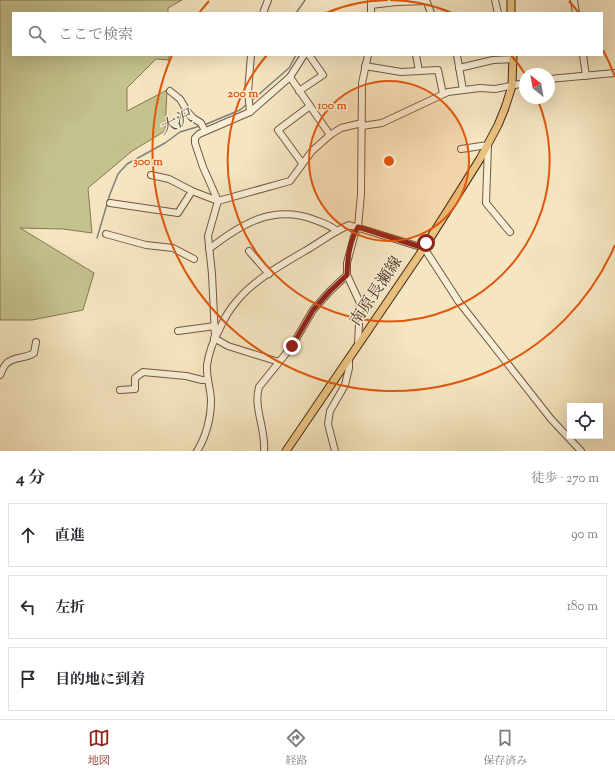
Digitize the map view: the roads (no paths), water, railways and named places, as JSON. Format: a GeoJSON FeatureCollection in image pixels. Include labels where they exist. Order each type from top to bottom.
{"type":"FeatureCollection","features":[{"type":"Feature","properties":{"kind":"main road"},"geometry":{"type":"LineString","coordinates":[[511,0],[511,12]]}},
{"type":"Feature","properties":{"kind":"main road","name":"南原長瀬線"},"geometry":{"type":"LineString","coordinates":[[286,451],[424,248],[488,145],[505,108],[512,86],[512,57]]}},
{"type":"Feature","properties":{"kind":"street"},"geometry":{"type":"LineString","coordinates":[[263,12],[268,0]]}},
{"type":"Feature","properties":{"kind":"street"},"geometry":{"type":"LineString","coordinates":[[371,3],[426,0],[431,12]]}},
{"type":"Feature","properties":{"kind":"street"},"geometry":{"type":"LineString","coordinates":[[495,0],[498,12]]}},
{"type":"Feature","properties":{"kind":"street"},"geometry":{"type":"LineString","coordinates":[[574,0],[576,12]]}},
{"type":"Feature","properties":{"kind":"street"},"geometry":{"type":"LineString","coordinates":[[250,112],[248,92],[251,56]]}},
{"type":"Feature","properties":{"kind":"street"},"geometry":{"type":"LineString","coordinates":[[214,338],[215,326],[212,274],[208,236],[218,201],[203,168],[195,143],[196,136],[250,112],[290,77],[303,56]]}},
{"type":"Feature","properties":{"kind":"street"},"geometry":{"type":"LineString","coordinates":[[300,91],[323,75],[310,56]]}},
{"type":"Feature","properties":{"kind":"street"},"geometry":{"type":"LineString","coordinates":[[358,344],[360,303],[347,275],[347,264],[358,227],[361,194],[362,83],[368,56]]}},
{"type":"Feature","properties":{"kind":"street"},"geometry":{"type":"LineString","coordinates":[[416,56],[419,71]]}},
{"type":"Feature","properties":{"kind":"street"},"geometry":{"type":"LineString","coordinates":[[457,56],[463,90]]}},
{"type":"Feature","properties":{"kind":"street"},"geometry":{"type":"LineString","coordinates":[[583,56],[586,76]]}},
{"type":"Feature","properties":{"kind":"street"},"geometry":{"type":"LineString","coordinates":[[459,68],[512,57]]}},
{"type":"Feature","properties":{"kind":"street"},"geometry":{"type":"LineString","coordinates":[[365,66],[401,72],[438,70],[443,94]]}},
{"type":"Feature","properties":{"kind":"street"},"geometry":{"type":"LineString","coordinates":[[555,79],[615,73]]}},
{"type":"Feature","properties":{"kind":"street"},"geometry":{"type":"LineString","coordinates":[[290,77],[330,135]]}},
{"type":"Feature","properties":{"kind":"street"},"geometry":{"type":"LineString","coordinates":[[151,175],[169,179],[192,191],[218,201],[290,181],[302,163],[312,152],[330,135],[341,128],[382,123],[448,92],[495,89],[519,84]]}},
{"type":"Feature","properties":{"kind":"street"},"geometry":{"type":"LineString","coordinates":[[170,91],[180,99],[186,111],[201,123],[205,131]]}},
{"type":"Feature","properties":{"kind":"street"},"geometry":{"type":"LineString","coordinates":[[302,163],[278,130],[310,106]]}},
{"type":"Feature","properties":{"kind":"street"},"geometry":{"type":"LineString","coordinates":[[461,150],[488,145],[486,203],[510,232]]}},
{"type":"Feature","properties":{"kind":"street"},"geometry":{"type":"LineString","coordinates":[[110,203],[178,213],[192,191]]}},
{"type":"Feature","properties":{"kind":"street"},"geometry":{"type":"LineString","coordinates":[[209,249],[244,224],[277,214],[303,215],[332,226],[337,230]]}},
{"type":"Feature","properties":{"kind":"street"},"geometry":{"type":"LineString","coordinates":[[197,451],[205,434],[210,418],[211,401],[207,365],[210,350],[214,338],[225,317],[236,301],[255,284],[283,263],[337,230],[349,225],[424,248],[459,302],[552,419],[581,451]]}},
{"type":"Feature","properties":{"kind":"street"},"geometry":{"type":"LineString","coordinates":[[106,234],[146,245],[173,248],[194,259]]}},
{"type":"Feature","properties":{"kind":"street"},"geometry":{"type":"LineString","coordinates":[[249,251],[269,274]]}},
{"type":"Feature","properties":{"kind":"street"},"geometry":{"type":"LineString","coordinates":[[264,451],[265,441],[258,408],[259,387],[299,335],[313,310],[347,275]]}},
{"type":"Feature","properties":{"kind":"street"},"geometry":{"type":"LineString","coordinates":[[178,330],[215,326]]}},
{"type":"Feature","properties":{"kind":"street"},"geometry":{"type":"LineString","coordinates":[[214,338],[228,346],[279,362]]}},
{"type":"Feature","properties":{"kind":"street"},"geometry":{"type":"LineString","coordinates":[[0,375],[6,364],[11,360],[30,356],[34,353],[36,342]]}},
{"type":"Feature","properties":{"kind":"street"},"geometry":{"type":"LineString","coordinates":[[335,451],[328,424],[330,411],[345,385],[349,368],[349,359]]}},
{"type":"Feature","properties":{"kind":"street"},"geometry":{"type":"LineString","coordinates":[[120,390],[134,389],[135,378],[143,372],[186,376],[208,380]]}},
{"type":"Feature","properties":{"kind":"waterway","name":"大沢"},"geometry":{"type":"LineString","coordinates":[[297,12],[305,0]]}},
{"type":"Feature","properties":{"kind":"waterway","name":"大沢"},"geometry":{"type":"LineString","coordinates":[[251,101],[289,68],[295,56]]}},
{"type":"Feature","properties":{"kind":"waterway","name":"大沢"},"geometry":{"type":"LineString","coordinates":[[204,125],[240,110],[247,104]]}},
{"type":"Feature","properties":{"kind":"waterway","name":"大沢"},"geometry":{"type":"LineString","coordinates":[[97,238],[110,194],[118,174],[127,164],[165,143],[180,132],[200,126]]}}]}
